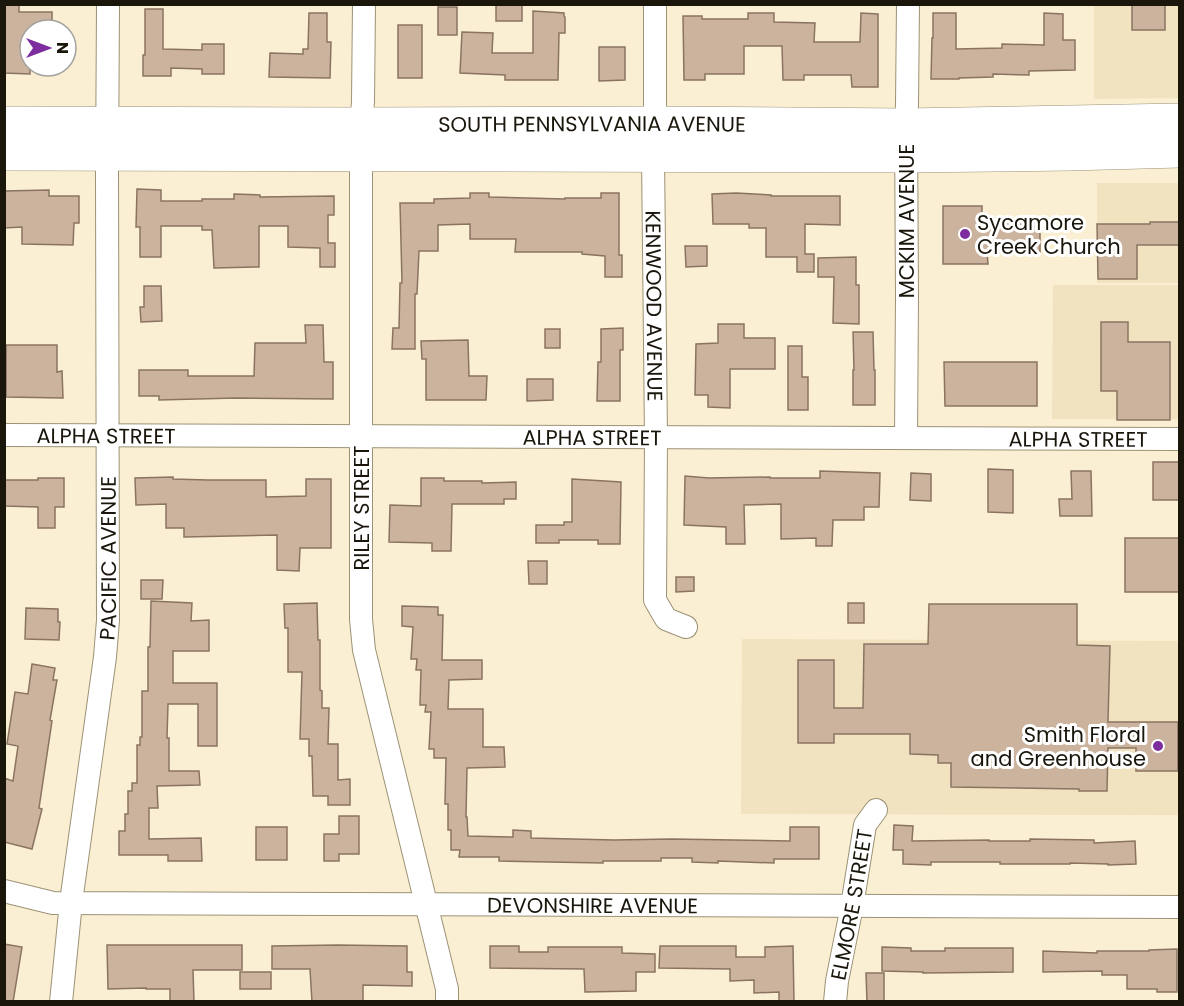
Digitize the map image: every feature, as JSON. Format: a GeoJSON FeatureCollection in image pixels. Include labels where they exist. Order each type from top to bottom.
{"type":"FeatureCollection","features":[{"type":"Feature","properties":{"kind":"main road","name":"SOUTH PENNSYLVANIA AVENUE"},"geometry":{"type":"LineString","coordinates":[[906,141],[1179,120]]}},
{"type":"Feature","properties":{"kind":"main road","name":"SOUTH PENNSYLVANIA AVENUE"},"geometry":{"type":"LineString","coordinates":[[4,123],[107,139]]}},
{"type":"Feature","properties":{"kind":"main road","name":"SOUTH PENNSYLVANIA AVENUE"},"geometry":{"type":"LineString","coordinates":[[4,154],[107,139],[906,141],[1070,154],[1179,151]]}},
{"type":"Feature","properties":{"kind":"street","name":"PACIFIC AVENUE"},"geometry":{"type":"LineString","coordinates":[[61,1002],[71,903],[105,657],[108,620],[108,4]]}},
{"type":"Feature","properties":{"kind":"street","name":"RILEY STREET"},"geometry":{"type":"LineString","coordinates":[[364,4],[361,139],[361,619],[364,650],[447,989],[447,1002]]}},
{"type":"Feature","properties":{"kind":"street","name":"KENWOOD AVENUE"},"geometry":{"type":"LineString","coordinates":[[656,4],[655,600],[666,619],[686,627]]}},
{"type":"Feature","properties":{"kind":"street","name":"MCKIM AVENUE"},"geometry":{"type":"LineString","coordinates":[[906,438],[908,4]]}},
{"type":"Feature","properties":{"kind":"street","name":"ALPHA STREET"},"geometry":{"type":"LineString","coordinates":[[4,435],[1179,439]]}},
{"type":"Feature","properties":{"kind":"street","name":"ELMORE STREET"},"geometry":{"type":"LineString","coordinates":[[835,1002],[865,825],[876,810]]}},
{"type":"Feature","properties":{"kind":"street","name":"DEVONSHIRE AVENUE"},"geometry":{"type":"LineString","coordinates":[[4,891],[53,903],[1179,907]]}},
{"type":"Feature","properties":{"kind":"shaded area"},"geometry":{"type":"Polygon","coordinates":[[[1094,5],[1179,5],[1179,98],[1094,99],[1094,5]]]}},
{"type":"Feature","properties":{"kind":"shaded area"},"geometry":{"type":"Polygon","coordinates":[[[1097,183],[1179,183],[1179,283],[1097,283],[1097,183]]]}},
{"type":"Feature","properties":{"kind":"shaded area"},"geometry":{"type":"Polygon","coordinates":[[[1053,285],[1179,285],[1179,419],[1052,419],[1053,285]]]}},
{"type":"Feature","properties":{"kind":"shaded area"},"geometry":{"type":"Polygon","coordinates":[[[742,639],[1179,641],[1179,815],[741,814],[742,639]]]}},
{"type":"Feature","properties":{"kind":"building"},"geometry":{"type":"Polygon","coordinates":[[[4,4],[19,4],[19,12],[52,12],[52,18],[18,18],[18,74],[4,73],[4,4]]]}},
{"type":"Feature","properties":{"kind":"building"},"geometry":{"type":"Polygon","coordinates":[[[496,4],[522,4],[522,21],[496,21],[496,4]]]}},
{"type":"Feature","properties":{"kind":"building"},"geometry":{"type":"Polygon","coordinates":[[[1132,4],[1165,4],[1165,30],[1132,30],[1132,4]]]}},
{"type":"Feature","properties":{"kind":"building"},"geometry":{"type":"Polygon","coordinates":[[[438,7],[457,7],[457,35],[438,35],[438,7]]]}},
{"type":"Feature","properties":{"kind":"building"},"geometry":{"type":"Polygon","coordinates":[[[145,9],[163,9],[163,49],[202,50],[202,44],[224,44],[224,74],[202,74],[202,69],[171,68],[171,76],[143,76],[145,9]]]}},
{"type":"Feature","properties":{"kind":"building"},"geometry":{"type":"Polygon","coordinates":[[[533,11],[564,13],[565,33],[559,33],[558,80],[505,80],[505,75],[460,73],[462,32],[493,33],[492,53],[533,53],[533,11]]]}},
{"type":"Feature","properties":{"kind":"building"},"geometry":{"type":"Polygon","coordinates":[[[309,13],[327,13],[327,42],[331,42],[330,78],[269,77],[270,53],[303,54],[303,49],[308,49],[309,13]]]}},
{"type":"Feature","properties":{"kind":"building"},"geometry":{"type":"Polygon","coordinates":[[[748,13],[774,13],[774,22],[815,23],[814,42],[860,42],[861,13],[878,14],[878,87],[852,87],[851,75],[804,75],[804,80],[783,80],[782,46],[744,46],[744,74],[705,74],[705,80],[684,80],[683,16],[702,16],[702,19],[748,19],[748,13]]]}},
{"type":"Feature","properties":{"kind":"building"},"geometry":{"type":"Polygon","coordinates":[[[933,13],[956,13],[956,49],[1002,48],[1002,44],[1044,45],[1044,13],[1063,14],[1063,40],[1075,40],[1075,70],[1029,71],[1029,75],[993,74],[993,77],[931,79],[933,13]]]}},
{"type":"Feature","properties":{"kind":"building"},"geometry":{"type":"Polygon","coordinates":[[[398,25],[422,25],[422,78],[398,78],[398,25]]]}},
{"type":"Feature","properties":{"kind":"building"},"geometry":{"type":"Polygon","coordinates":[[[599,47],[625,47],[625,80],[599,81],[599,47]]]}},
{"type":"Feature","properties":{"kind":"building"},"geometry":{"type":"Polygon","coordinates":[[[137,189],[161,190],[161,201],[234,199],[234,194],[260,195],[260,197],[334,196],[334,215],[328,215],[328,243],[335,243],[335,267],[320,267],[320,248],[288,247],[288,226],[259,226],[259,267],[214,268],[212,230],[202,230],[202,226],[161,226],[161,257],[140,257],[140,227],[136,227],[137,189]]]}},
{"type":"Feature","properties":{"kind":"building"},"geometry":{"type":"Polygon","coordinates":[[[49,190],[49,196],[79,196],[79,223],[74,223],[73,245],[22,244],[22,227],[4,228],[4,191],[49,190]]]}},
{"type":"Feature","properties":{"kind":"building"},"geometry":{"type":"Polygon","coordinates":[[[470,193],[489,193],[489,197],[565,199],[601,198],[601,193],[619,193],[619,255],[622,255],[622,277],[605,277],[605,256],[582,254],[582,252],[515,252],[516,239],[470,239],[470,224],[438,225],[438,251],[419,251],[417,294],[415,294],[415,349],[392,349],[393,328],[399,328],[400,283],[402,283],[400,203],[434,203],[434,199],[470,198],[470,193]]]}},
{"type":"Feature","properties":{"kind":"building"},"geometry":{"type":"Polygon","coordinates":[[[736,193],[771,196],[840,196],[840,225],[805,224],[805,254],[814,254],[814,272],[797,272],[797,257],[766,257],[766,228],[749,228],[749,224],[713,224],[712,194],[736,193]]]}},
{"type":"Feature","properties":{"kind":"building"},"geometry":{"type":"Polygon","coordinates":[[[943,206],[982,206],[982,220],[1040,220],[1040,252],[987,252],[988,264],[943,264],[943,206]]]}},
{"type":"Feature","properties":{"kind":"building"},"geometry":{"type":"Polygon","coordinates":[[[1150,222],[1179,222],[1179,245],[1137,245],[1137,279],[1098,279],[1097,224],[1150,224],[1150,222]]]}},
{"type":"Feature","properties":{"kind":"building"},"geometry":{"type":"Polygon","coordinates":[[[685,246],[707,246],[707,266],[686,267],[685,246]]]}},
{"type":"Feature","properties":{"kind":"building"},"geometry":{"type":"Polygon","coordinates":[[[856,257],[859,324],[833,323],[834,277],[818,277],[818,258],[856,257]]]}},
{"type":"Feature","properties":{"kind":"building"},"geometry":{"type":"Polygon","coordinates":[[[144,286],[161,286],[162,321],[141,322],[140,307],[144,307],[144,286]]]}},
{"type":"Feature","properties":{"kind":"building"},"geometry":{"type":"Polygon","coordinates":[[[1101,322],[1128,322],[1128,342],[1170,342],[1170,420],[1117,420],[1117,391],[1101,391],[1101,322]]]}},
{"type":"Feature","properties":{"kind":"building"},"geometry":{"type":"Polygon","coordinates":[[[718,324],[744,324],[744,338],[775,338],[775,369],[730,369],[730,408],[708,407],[708,395],[695,395],[696,344],[718,343],[718,324]]]}},
{"type":"Feature","properties":{"kind":"building"},"geometry":{"type":"Polygon","coordinates":[[[305,325],[323,325],[324,362],[333,362],[333,399],[159,400],[159,396],[139,396],[139,370],[188,370],[188,376],[254,376],[255,343],[306,343],[305,325]]]}},
{"type":"Feature","properties":{"kind":"building"},"geometry":{"type":"Polygon","coordinates":[[[623,328],[623,350],[620,350],[620,401],[597,401],[598,362],[601,362],[601,329],[623,328]]]}},
{"type":"Feature","properties":{"kind":"building"},"geometry":{"type":"Polygon","coordinates":[[[545,329],[560,329],[560,348],[545,348],[545,329]]]}},
{"type":"Feature","properties":{"kind":"building"},"geometry":{"type":"Polygon","coordinates":[[[853,332],[873,332],[875,405],[853,405],[853,332]]]}},
{"type":"Feature","properties":{"kind":"building"},"geometry":{"type":"Polygon","coordinates":[[[468,340],[469,376],[487,376],[486,400],[426,400],[426,359],[422,359],[421,341],[468,340]]]}},
{"type":"Feature","properties":{"kind":"building"},"geometry":{"type":"Polygon","coordinates":[[[6,345],[57,345],[57,372],[62,371],[63,398],[6,397],[6,345]]]}},
{"type":"Feature","properties":{"kind":"building"},"geometry":{"type":"Polygon","coordinates":[[[788,346],[802,346],[802,377],[808,377],[808,410],[788,410],[788,346]]]}},
{"type":"Feature","properties":{"kind":"building"},"geometry":{"type":"Polygon","coordinates":[[[944,362],[1037,362],[1037,406],[945,406],[944,362]]]}},
{"type":"Feature","properties":{"kind":"building"},"geometry":{"type":"Polygon","coordinates":[[[527,379],[553,379],[553,400],[527,401],[527,379]]]}},
{"type":"Feature","properties":{"kind":"building"},"geometry":{"type":"Polygon","coordinates":[[[1153,462],[1179,462],[1179,500],[1153,500],[1153,462]]]}},
{"type":"Feature","properties":{"kind":"building"},"geometry":{"type":"Polygon","coordinates":[[[988,469],[1013,470],[1013,513],[988,512],[988,469]]]}},
{"type":"Feature","properties":{"kind":"building"},"geometry":{"type":"Polygon","coordinates":[[[820,471],[880,473],[879,507],[864,507],[864,520],[833,520],[832,546],[816,546],[816,538],[781,539],[781,504],[744,505],[745,544],[726,544],[726,527],[684,525],[685,476],[820,478],[820,471]]]}},
{"type":"Feature","properties":{"kind":"building"},"geometry":{"type":"Polygon","coordinates":[[[1071,471],[1091,471],[1092,516],[1060,516],[1059,499],[1072,499],[1071,471]]]}},
{"type":"Feature","properties":{"kind":"building"},"geometry":{"type":"Polygon","coordinates":[[[911,473],[931,474],[931,501],[910,500],[911,473]]]}},
{"type":"Feature","properties":{"kind":"building"},"geometry":{"type":"Polygon","coordinates":[[[173,477],[173,479],[266,480],[266,497],[306,496],[306,479],[331,479],[331,548],[300,548],[299,571],[277,570],[277,535],[184,537],[184,528],[166,528],[166,504],[136,505],[135,478],[173,477]]]}},
{"type":"Feature","properties":{"kind":"building"},"geometry":{"type":"Polygon","coordinates":[[[38,478],[64,478],[64,507],[55,507],[55,528],[38,528],[38,507],[4,506],[4,480],[38,480],[38,478]]]}},
{"type":"Feature","properties":{"kind":"building"},"geometry":{"type":"Polygon","coordinates":[[[421,478],[444,478],[444,481],[482,481],[482,483],[516,482],[516,499],[504,499],[504,504],[452,504],[451,551],[432,551],[432,543],[389,542],[390,505],[421,506],[421,478]]]}},
{"type":"Feature","properties":{"kind":"building"},"geometry":{"type":"Polygon","coordinates":[[[572,479],[621,482],[620,544],[598,544],[598,540],[559,540],[559,543],[536,543],[536,525],[564,525],[564,522],[572,522],[572,479]]]}},
{"type":"Feature","properties":{"kind":"building"},"geometry":{"type":"Polygon","coordinates":[[[1125,538],[1179,538],[1179,592],[1125,592],[1125,538]]]}},
{"type":"Feature","properties":{"kind":"building"},"geometry":{"type":"Polygon","coordinates":[[[528,561],[547,561],[547,584],[529,584],[528,561]]]}},
{"type":"Feature","properties":{"kind":"building"},"geometry":{"type":"Polygon","coordinates":[[[676,577],[694,577],[694,591],[676,592],[676,577]]]}},
{"type":"Feature","properties":{"kind":"building"},"geometry":{"type":"Polygon","coordinates":[[[141,580],[163,580],[162,599],[141,599],[141,580]]]}},
{"type":"Feature","properties":{"kind":"building"},"geometry":{"type":"Polygon","coordinates":[[[151,601],[192,603],[191,621],[209,620],[209,651],[173,651],[173,683],[217,683],[217,746],[198,746],[198,704],[168,704],[169,771],[199,771],[200,785],[157,786],[158,808],[149,808],[149,839],[201,838],[202,861],[168,861],[168,855],[119,855],[119,831],[125,831],[128,791],[132,791],[132,783],[137,783],[137,745],[140,745],[140,737],[142,737],[142,691],[148,691],[151,601]]]}},
{"type":"Feature","properties":{"kind":"building"},"geometry":{"type":"Polygon","coordinates":[[[317,603],[322,708],[329,708],[328,744],[338,744],[338,780],[350,779],[350,805],[328,805],[328,796],[313,796],[312,756],[309,756],[309,739],[300,739],[302,672],[288,672],[288,628],[285,628],[284,604],[317,603]]]}},
{"type":"Feature","properties":{"kind":"building"},"geometry":{"type":"Polygon","coordinates":[[[848,603],[864,603],[864,623],[848,623],[848,603]]]}},
{"type":"Feature","properties":{"kind":"building"},"geometry":{"type":"Polygon","coordinates":[[[929,604],[1077,604],[1077,645],[1110,646],[1108,722],[1178,722],[1178,771],[1136,771],[1136,748],[1108,748],[1107,791],[951,787],[951,763],[938,763],[938,755],[910,754],[910,734],[834,734],[834,743],[798,743],[798,660],[834,660],[834,708],[863,708],[864,644],[928,644],[929,604]]]}},
{"type":"Feature","properties":{"kind":"building"},"geometry":{"type":"Polygon","coordinates":[[[402,606],[438,607],[438,615],[443,615],[442,660],[482,660],[482,679],[449,680],[448,709],[483,709],[483,747],[504,747],[505,767],[467,768],[468,836],[513,837],[513,830],[531,831],[531,838],[790,841],[790,827],[819,827],[819,859],[774,859],[774,863],[718,861],[718,863],[692,862],[692,858],[661,858],[661,861],[603,861],[603,863],[499,861],[499,857],[459,857],[460,850],[451,850],[451,830],[448,830],[448,804],[445,804],[446,758],[434,758],[434,749],[429,749],[431,712],[425,712],[426,705],[420,705],[421,670],[416,670],[417,659],[411,659],[413,627],[402,626],[402,606]]]}},
{"type":"Feature","properties":{"kind":"building"},"geometry":{"type":"Polygon","coordinates":[[[26,608],[58,609],[59,640],[25,639],[26,608]]]}},
{"type":"Feature","properties":{"kind":"building"},"geometry":{"type":"Polygon","coordinates":[[[32,664],[55,668],[53,680],[57,680],[39,808],[42,809],[32,849],[4,842],[4,778],[13,781],[18,746],[7,744],[15,692],[28,694],[32,664]]]}},
{"type":"Feature","properties":{"kind":"building"},"geometry":{"type":"Polygon","coordinates":[[[339,816],[359,816],[359,854],[339,854],[339,861],[324,861],[324,834],[339,834],[339,816]]]}},
{"type":"Feature","properties":{"kind":"building"},"geometry":{"type":"Polygon","coordinates":[[[894,825],[913,826],[912,841],[1030,841],[1030,839],[1094,840],[1094,843],[1135,841],[1136,864],[931,862],[931,865],[903,864],[903,850],[893,850],[894,825]]]}},
{"type":"Feature","properties":{"kind":"building"},"geometry":{"type":"Polygon","coordinates":[[[256,827],[287,827],[287,860],[256,860],[256,827]]]}},
{"type":"Feature","properties":{"kind":"building"},"geometry":{"type":"Polygon","coordinates":[[[4,944],[22,947],[13,1002],[4,1001],[4,944]]]}},
{"type":"Feature","properties":{"kind":"building"},"geometry":{"type":"Polygon","coordinates":[[[107,945],[242,945],[242,970],[193,970],[194,1002],[170,1002],[170,989],[108,989],[107,945]]]}},
{"type":"Feature","properties":{"kind":"building"},"geometry":{"type":"Polygon","coordinates":[[[272,946],[407,946],[407,972],[412,972],[412,986],[363,985],[363,1002],[312,1002],[310,969],[272,969],[272,946]]]}},
{"type":"Feature","properties":{"kind":"building"},"geometry":{"type":"Polygon","coordinates":[[[490,946],[519,946],[519,952],[548,952],[548,947],[622,947],[622,953],[655,954],[655,972],[636,972],[636,991],[585,992],[584,969],[490,968],[490,946]]]}},
{"type":"Feature","properties":{"kind":"building"},"geometry":{"type":"Polygon","coordinates":[[[660,946],[736,946],[736,957],[765,957],[765,947],[793,946],[794,1002],[779,1002],[779,992],[754,993],[754,980],[730,981],[730,969],[659,968],[660,946]]]}},
{"type":"Feature","properties":{"kind":"building"},"geometry":{"type":"Polygon","coordinates":[[[882,947],[911,948],[911,951],[945,951],[945,948],[1013,948],[1013,972],[882,971],[882,947]]]}},
{"type":"Feature","properties":{"kind":"building"},"geometry":{"type":"Polygon","coordinates":[[[1177,949],[1177,992],[1127,989],[1127,975],[1102,975],[1102,971],[1043,972],[1043,951],[1097,953],[1097,951],[1177,949]]]}},
{"type":"Feature","properties":{"kind":"building"},"geometry":{"type":"Polygon","coordinates":[[[240,972],[271,972],[271,989],[240,989],[240,972]]]}},
{"type":"Feature","properties":{"kind":"building"},"geometry":{"type":"Polygon","coordinates":[[[866,973],[884,973],[884,1002],[867,1002],[866,973]]]}},
{"type":"Feature","properties":{"kind":"place","name":"Sycamore Creek Church"},"geometry":{"type":"Point","coordinates":[965,234]}},
{"type":"Feature","properties":{"kind":"place","name":"Smith Floral and Greenhouse"},"geometry":{"type":"Point","coordinates":[1158,746]}}]}
